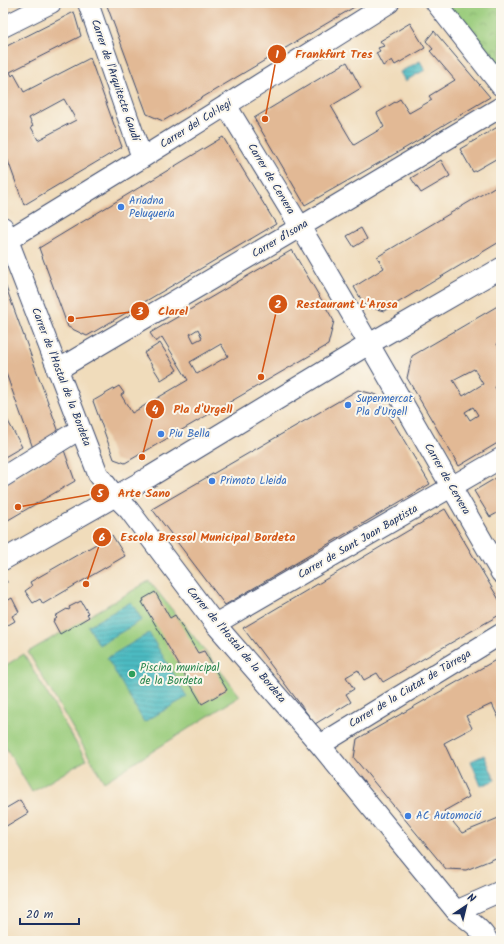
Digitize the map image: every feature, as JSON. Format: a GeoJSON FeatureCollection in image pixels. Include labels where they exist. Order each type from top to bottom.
{"type":"FeatureCollection","features":[{"type":"Feature","properties":{"kind":"street"},"geometry":{"type":"LineString","coordinates":[[3,26],[51,3]]}},
{"type":"Feature","properties":{"kind":"street","name":"Carrer de l'Arquitecte Gaudí"},"geometry":{"type":"LineString","coordinates":[[88,3],[142,158]]}},
{"type":"Feature","properties":{"kind":"street","name":"Carrer del Col·legi"},"geometry":{"type":"LineString","coordinates":[[5,237],[142,158],[389,3]]}},
{"type":"Feature","properties":{"kind":"street"},"geometry":{"type":"LineString","coordinates":[[436,3],[501,86]]}},
{"type":"Feature","properties":{"kind":"street","name":"Carrer de Cervera"},"geometry":{"type":"LineString","coordinates":[[226,105],[353,316],[501,573]]}},
{"type":"Feature","properties":{"kind":"street","name":"Carrer d'Isona"},"geometry":{"type":"LineString","coordinates":[[57,370],[501,107]]}},
{"type":"Feature","properties":{"kind":"street","name":"Carrer de l'Hostal de la Bordeta"},"geometry":{"type":"LineString","coordinates":[[5,237],[98,474],[115,496],[129,510],[215,624],[320,745],[456,911],[486,936],[488,941]]}},
{"type":"Feature","properties":{"kind":"street"},"geometry":{"type":"LineString","coordinates":[[3,560],[115,496],[340,361],[501,268]]}},
{"type":"Feature","properties":{"kind":"street"},"geometry":{"type":"LineString","coordinates":[[3,476],[80,429]]}},
{"type":"Feature","properties":{"kind":"street","name":"Carrer de Sant Joan Baptista"},"geometry":{"type":"LineString","coordinates":[[215,624],[452,488],[501,458]]}},
{"type":"Feature","properties":{"kind":"street","name":"Carrer de la Ciutat de Tàrrega"},"geometry":{"type":"LineString","coordinates":[[320,745],[501,634]]}},
{"type":"Feature","properties":{"kind":"street"},"geometry":{"type":"LineString","coordinates":[[456,911],[501,891]]}},
{"type":"Feature","properties":{"kind":"green space"},"geometry":{"type":"Polygon","coordinates":[[[445,3],[501,3],[501,76],[445,3]]]}},
{"type":"Feature","properties":{"kind":"green space","name":"Piscina municipal de la Bordeta"},"geometry":{"type":"Polygon","coordinates":[[[149,581],[240,696],[104,782],[28,652],[149,581]]]}},
{"type":"Feature","properties":{"kind":"green space"},"geometry":{"type":"Polygon","coordinates":[[[24,654],[86,760],[32,792],[3,743],[3,667],[24,654]]]}},
{"type":"Feature","properties":{"kind":"water"},"geometry":{"type":"Polygon","coordinates":[[[420,61],[425,70],[405,81],[400,72],[420,61]]]}},
{"type":"Feature","properties":{"kind":"water"},"geometry":{"type":"Polygon","coordinates":[[[131,602],[142,620],[99,645],[88,626],[131,602]]]}},
{"type":"Feature","properties":{"kind":"water"},"geometry":{"type":"Polygon","coordinates":[[[149,633],[187,697],[144,722],[107,658],[149,633]]]}},
{"type":"Feature","properties":{"kind":"water"},"geometry":{"type":"Polygon","coordinates":[[[484,755],[495,780],[481,786],[471,761],[484,755]]]}},
{"type":"Feature","properties":{"kind":"building"},"geometry":{"type":"Polygon","coordinates":[[[106,3],[229,3],[230,6],[236,3],[361,3],[163,121],[147,114],[106,3]]]}},
{"type":"Feature","properties":{"kind":"building"},"geometry":{"type":"Polygon","coordinates":[[[74,12],[81,36],[10,72],[12,76],[14,74],[24,92],[90,58],[122,147],[24,205],[3,147],[3,48],[74,12]],[[64,99],[29,118],[33,126],[31,127],[38,140],[76,120],[64,99]]]}},
{"type":"Feature","properties":{"kind":"building"},"geometry":{"type":"Polygon","coordinates":[[[410,23],[425,48],[395,65],[392,60],[383,66],[376,53],[380,51],[378,48],[384,46],[380,41],[410,23]]]}},
{"type":"Feature","properties":{"kind":"building"},"geometry":{"type":"Polygon","coordinates":[[[434,31],[490,97],[407,147],[305,205],[254,118],[347,62],[361,88],[331,106],[354,145],[384,127],[377,113],[400,99],[409,113],[432,100],[429,96],[455,80],[430,51],[433,49],[426,41],[434,31]]]}},
{"type":"Feature","properties":{"kind":"building"},"geometry":{"type":"Polygon","coordinates":[[[501,125],[501,156],[473,172],[460,149],[501,125]]]}},
{"type":"Feature","properties":{"kind":"building"},"geometry":{"type":"Polygon","coordinates":[[[223,137],[276,224],[87,336],[68,327],[39,248],[223,137]]]}},
{"type":"Feature","properties":{"kind":"building"},"geometry":{"type":"Polygon","coordinates":[[[441,160],[450,176],[421,193],[411,178],[441,160]]]}},
{"type":"Feature","properties":{"kind":"building"},"geometry":{"type":"Polygon","coordinates":[[[501,183],[501,241],[384,311],[365,306],[354,287],[384,268],[377,257],[501,183]]]}},
{"type":"Feature","properties":{"kind":"building"},"geometry":{"type":"Polygon","coordinates":[[[361,228],[367,239],[354,247],[347,236],[361,228]]]}},
{"type":"Feature","properties":{"kind":"building"},"geometry":{"type":"Polygon","coordinates":[[[292,250],[334,321],[328,345],[125,463],[114,459],[93,401],[119,386],[124,393],[121,395],[132,413],[188,380],[162,337],[156,342],[150,333],[292,250]],[[198,329],[190,334],[194,342],[202,338],[198,329]],[[221,344],[190,362],[197,374],[228,356],[221,344]]]}},
{"type":"Feature","properties":{"kind":"building"},"geometry":{"type":"Polygon","coordinates":[[[3,279],[60,435],[34,451],[3,365],[3,279]]]}},
{"type":"Feature","properties":{"kind":"building"},"geometry":{"type":"Polygon","coordinates":[[[501,304],[501,342],[497,344],[501,351],[501,384],[495,387],[501,398],[501,441],[459,466],[407,378],[412,356],[501,304]],[[474,369],[453,380],[463,396],[483,384],[474,369]],[[473,407],[465,412],[470,420],[478,415],[473,407]]]}},
{"type":"Feature","properties":{"kind":"building"},"geometry":{"type":"Polygon","coordinates":[[[160,343],[177,370],[161,380],[144,353],[160,343]]]}},
{"type":"Feature","properties":{"kind":"building"},"geometry":{"type":"Polygon","coordinates":[[[358,390],[377,395],[430,484],[225,605],[152,509],[358,390]]]}},
{"type":"Feature","properties":{"kind":"building"},"geometry":{"type":"Polygon","coordinates":[[[3,412],[22,447],[3,458],[3,412]]]}},
{"type":"Feature","properties":{"kind":"building"},"geometry":{"type":"Polygon","coordinates":[[[64,450],[75,481],[3,523],[3,486],[64,450]]]}},
{"type":"Feature","properties":{"kind":"building"},"geometry":{"type":"Polygon","coordinates":[[[501,475],[501,511],[490,517],[474,491],[501,475]]]}},
{"type":"Feature","properties":{"kind":"building"},"geometry":{"type":"Polygon","coordinates":[[[445,509],[501,603],[501,614],[383,682],[377,673],[364,680],[358,670],[346,677],[354,689],[346,694],[351,702],[315,724],[243,628],[445,509]]]}},
{"type":"Feature","properties":{"kind":"building"},"geometry":{"type":"Polygon","coordinates":[[[112,535],[125,556],[43,604],[40,599],[33,603],[25,591],[32,586],[30,582],[112,535]]]}},
{"type":"Feature","properties":{"kind":"building"},"geometry":{"type":"Polygon","coordinates":[[[155,592],[170,618],[175,615],[198,653],[204,651],[227,690],[202,704],[142,602],[144,601],[143,599],[155,592]]]}},
{"type":"Feature","properties":{"kind":"building"},"geometry":{"type":"Polygon","coordinates":[[[12,598],[19,612],[12,616],[15,621],[3,628],[3,600],[5,602],[12,598]]]}},
{"type":"Feature","properties":{"kind":"building"},"geometry":{"type":"Polygon","coordinates":[[[81,601],[89,617],[60,634],[53,621],[57,618],[55,616],[67,609],[70,609],[69,607],[81,601]]]}},
{"type":"Feature","properties":{"kind":"building"},"geometry":{"type":"Polygon","coordinates":[[[501,657],[501,723],[492,704],[466,716],[472,728],[444,743],[469,797],[444,811],[462,833],[501,817],[501,856],[466,870],[446,869],[354,758],[357,739],[501,657]]]}},
{"type":"Feature","properties":{"kind":"building"},"geometry":{"type":"Polygon","coordinates":[[[20,800],[28,813],[3,828],[3,810],[20,800]]]}},
{"type":"Feature","properties":{"kind":"place","name":"Frankfurt Tres"},"geometry":{"type":"Point","coordinates":[265,119]}},
{"type":"Feature","properties":{"kind":"place","name":"Ariadna Peluqueria"},"geometry":{"type":"Point","coordinates":[121,207]}},
{"type":"Feature","properties":{"kind":"place","name":"Clarel"},"geometry":{"type":"Point","coordinates":[71,319]}},
{"type":"Feature","properties":{"kind":"place","name":"Restaurant L'Arosa"},"geometry":{"type":"Point","coordinates":[261,377]}},
{"type":"Feature","properties":{"kind":"place","name":"Supermercat Pla d'Urgell"},"geometry":{"type":"Point","coordinates":[348,405]}},
{"type":"Feature","properties":{"kind":"place","name":"Piu Bella"},"geometry":{"type":"Point","coordinates":[161,434]}},
{"type":"Feature","properties":{"kind":"place","name":"Pla d'Urgell"},"geometry":{"type":"Point","coordinates":[142,457]}},
{"type":"Feature","properties":{"kind":"place","name":"Primoto Lleida"},"geometry":{"type":"Point","coordinates":[212,481]}},
{"type":"Feature","properties":{"kind":"place","name":"Arte Sano"},"geometry":{"type":"Point","coordinates":[18,507]}},
{"type":"Feature","properties":{"kind":"place","name":"Escola Bressol Municipal Bordeta"},"geometry":{"type":"Point","coordinates":[86,584]}},
{"type":"Feature","properties":{"kind":"place","name":"Piscina municipal de la Bordeta"},"geometry":{"type":"Point","coordinates":[132,674]}},
{"type":"Feature","properties":{"kind":"place","name":"AC Automoció"},"geometry":{"type":"Point","coordinates":[408,816]}}]}
